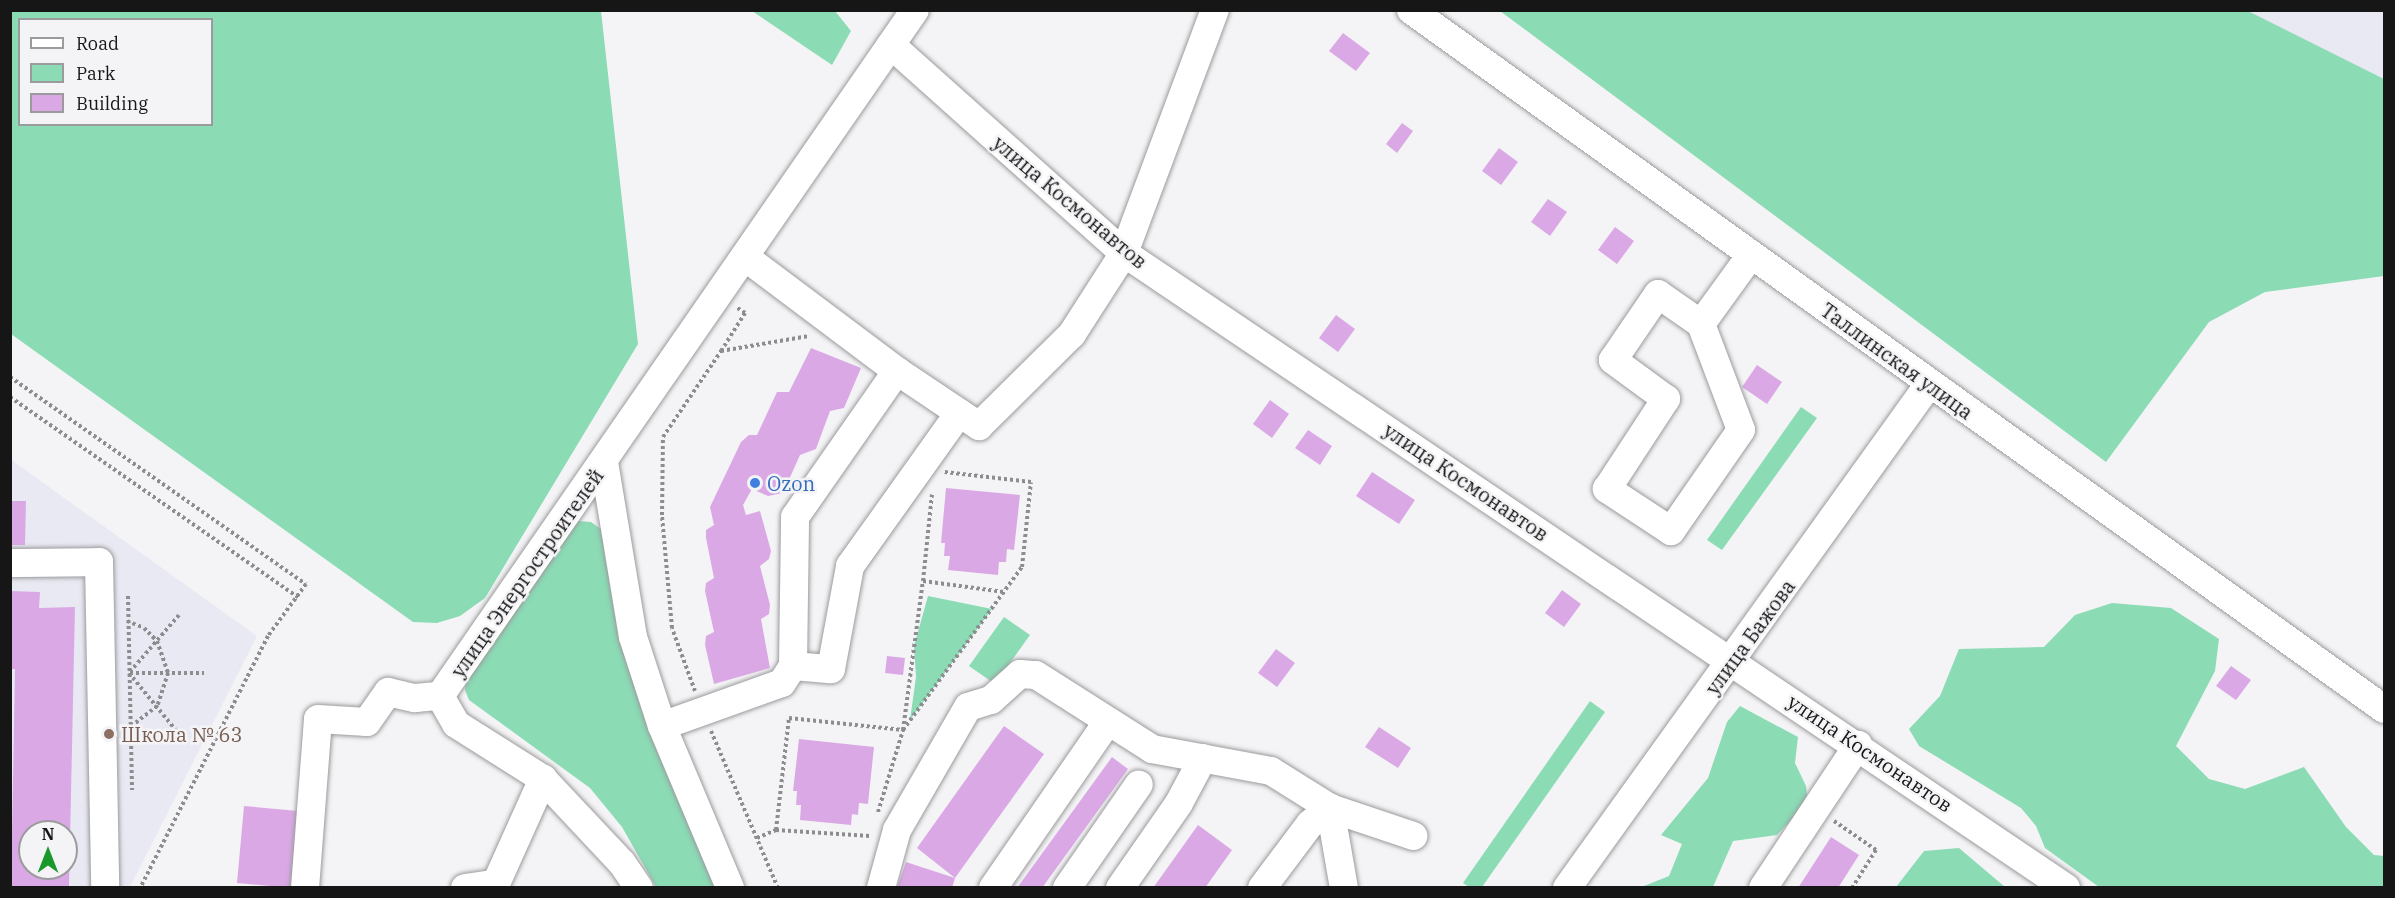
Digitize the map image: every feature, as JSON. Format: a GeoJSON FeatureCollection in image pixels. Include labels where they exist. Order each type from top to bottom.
{"type":"FeatureCollection","features":[{"type":"Feature","properties":{"kind":"street"},"geometry":{"type":"LineString","coordinates":[[604,462],[915,10]]}},
{"type":"Feature","properties":{"kind":"street"},"geometry":{"type":"LineString","coordinates":[[745,257],[897,371],[980,426],[1072,334],[1124,253],[1215,10]]}},
{"type":"Feature","properties":{"kind":"street","name":"Таллинская улица"},"geometry":{"type":"LineString","coordinates":[[1411,10],[1929,384],[2385,709]]}},
{"type":"Feature","properties":{"kind":"street","name":"улица Космонавтов"},"geometry":{"type":"LineString","coordinates":[[891,45],[1124,253],[1858,745],[2067,888]]}},
{"type":"Feature","properties":{"kind":"street"},"geometry":{"type":"LineString","coordinates":[[1701,324],[1750,255]]}},
{"type":"Feature","properties":{"kind":"street"},"geometry":{"type":"LineString","coordinates":[[1658,294],[1701,324],[1741,430],[1671,531],[1607,489],[1666,399],[1613,360],[1658,294]]}},
{"type":"Feature","properties":{"kind":"street"},"geometry":{"type":"LineString","coordinates":[[662,726],[782,683],[793,666],[795,517],[897,371]]}},
{"type":"Feature","properties":{"kind":"street","name":"улица Бажова"},"geometry":{"type":"LineString","coordinates":[[1568,888],[1733,661],[1929,384]]}},
{"type":"Feature","properties":{"kind":"street"},"geometry":{"type":"LineString","coordinates":[[793,666],[831,669],[850,566],[960,413]]}},
{"type":"Feature","properties":{"kind":"street","name":"улица Энергостроителей"},"geometry":{"type":"LineString","coordinates":[[604,462],[440,696],[456,724],[543,779],[622,863],[639,888]]}},
{"type":"Feature","properties":{"kind":"street","name":"улица Энергостроителей"},"geometry":{"type":"LineString","coordinates":[[604,462],[633,637],[662,726],[729,888]]}},
{"type":"Feature","properties":{"kind":"street"},"geometry":{"type":"LineString","coordinates":[[562,522],[584,511],[598,514],[615,529]]}},
{"type":"Feature","properties":{"kind":"street"},"geometry":{"type":"LineString","coordinates":[[10,563],[99,562],[105,888]]}},
{"type":"Feature","properties":{"kind":"street"},"geometry":{"type":"LineString","coordinates":[[882,888],[897,830],[968,707],[991,700],[1020,674],[1036,675],[1152,749],[1270,771],[1330,808],[1413,836]]}},
{"type":"Feature","properties":{"kind":"street"},"geometry":{"type":"LineString","coordinates":[[305,888],[318,719],[367,722],[388,692],[415,698],[440,696]]}},
{"type":"Feature","properties":{"kind":"street"},"geometry":{"type":"LineString","coordinates":[[993,888],[1116,728]]}},
{"type":"Feature","properties":{"kind":"street"},"geometry":{"type":"LineString","coordinates":[[1763,888],[1858,745]]}},
{"type":"Feature","properties":{"kind":"street"},"geometry":{"type":"LineString","coordinates":[[1120,888],[1179,803],[1203,758]]}},
{"type":"Feature","properties":{"kind":"street"},"geometry":{"type":"LineString","coordinates":[[465,888],[494,886],[543,779]]}},
{"type":"Feature","properties":{"kind":"street"},"geometry":{"type":"LineString","coordinates":[[1067,888],[1139,784]]}},
{"type":"Feature","properties":{"kind":"street"},"geometry":{"type":"LineString","coordinates":[[1262,888],[1310,824],[1330,808]]}},
{"type":"Feature","properties":{"kind":"street"},"geometry":{"type":"LineString","coordinates":[[1330,808],[1344,888]]}},
{"type":"Feature","properties":{"kind":"path"},"geometry":{"type":"LineString","coordinates":[[778,888],[702,712],[672,628],[662,515],[663,437],[721,351],[813,335]]}},
{"type":"Feature","properties":{"kind":"path"},"geometry":{"type":"LineString","coordinates":[[10,377],[306,584],[268,636],[140,888]]}},
{"type":"Feature","properties":{"kind":"path"},"geometry":{"type":"LineString","coordinates":[[10,397],[298,597]]}},
{"type":"Feature","properties":{"kind":"path"},"geometry":{"type":"LineString","coordinates":[[903,730],[1022,567],[1031,482],[945,472],[938,481]]}},
{"type":"Feature","properties":{"kind":"path"},"geometry":{"type":"LineString","coordinates":[[876,817],[903,730],[923,581],[932,490]]}},
{"type":"Feature","properties":{"kind":"path"},"geometry":{"type":"LineString","coordinates":[[923,581],[1004,592]]}},
{"type":"Feature","properties":{"kind":"path"},"geometry":{"type":"LineString","coordinates":[[128,596],[132,790]]}},
{"type":"Feature","properties":{"kind":"path"},"geometry":{"type":"LineString","coordinates":[[129,672],[179,615]]}},
{"type":"Feature","properties":{"kind":"path"},"geometry":{"type":"LineString","coordinates":[[120,619],[128,621],[157,640],[168,673],[157,706],[130,726],[122,728]]}},
{"type":"Feature","properties":{"kind":"path"},"geometry":{"type":"LineString","coordinates":[[129,672],[204,673]]}},
{"type":"Feature","properties":{"kind":"path"},"geometry":{"type":"LineString","coordinates":[[129,672],[183,739]]}},
{"type":"Feature","properties":{"kind":"path"},"geometry":{"type":"LineString","coordinates":[[776,830],[789,718],[903,730]]}},
{"type":"Feature","properties":{"kind":"path"},"geometry":{"type":"LineString","coordinates":[[1826,829],[1832,820],[1876,850],[1852,888]]}},
{"type":"Feature","properties":{"kind":"path"},"geometry":{"type":"LineString","coordinates":[[757,838],[776,830],[870,838],[873,828]]}},
{"type":"Feature","properties":{"kind":"shaded area"},"geometry":{"type":"Polygon","coordinates":[[[2248,11],[2384,11],[2384,79],[2248,11]]]}},
{"type":"Feature","properties":{"kind":"shaded area","name":"Школа № 63"},"geometry":{"type":"Polygon","coordinates":[[[10,459],[257,636],[130,887],[11,887],[10,459]]]}},
{"type":"Feature","properties":{"kind":"green space"},"geometry":{"type":"Polygon","coordinates":[[[11,10],[601,11],[638,344],[485,598],[460,616],[437,623],[413,622],[11,334],[11,10]]]}},
{"type":"Feature","properties":{"kind":"green space"},"geometry":{"type":"Polygon","coordinates":[[[752,11],[835,11],[851,31],[832,65],[752,11]]]}},
{"type":"Feature","properties":{"kind":"green space"},"geometry":{"type":"Polygon","coordinates":[[[1500,11],[2248,11],[2384,79],[2384,276],[2265,292],[2209,322],[2106,462],[1500,11]]]}},
{"type":"Feature","properties":{"kind":"green space"},"geometry":{"type":"Polygon","coordinates":[[[1801,407],[1817,418],[1722,550],[1707,540],[1801,407]]]}},
{"type":"Feature","properties":{"kind":"green space"},"geometry":{"type":"Polygon","coordinates":[[[578,521],[591,522],[601,529],[607,543],[619,638],[718,887],[656,887],[622,827],[590,788],[469,700],[465,690],[466,677],[578,521]]]}},
{"type":"Feature","properties":{"kind":"green space"},"geometry":{"type":"Polygon","coordinates":[[[928,596],[992,609],[910,720],[916,677],[914,646],[928,596]]]}},
{"type":"Feature","properties":{"kind":"green space"},"geometry":{"type":"Polygon","coordinates":[[[2112,603],[2171,608],[2219,639],[2215,671],[2176,746],[2209,779],[2245,789],[2304,767],[2346,827],[2374,855],[2384,856],[2384,887],[2099,887],[2045,848],[2036,826],[2021,808],[1919,746],[1909,729],[1940,696],[1959,649],[2044,647],[2075,615],[2112,603]]]}},
{"type":"Feature","properties":{"kind":"green space"},"geometry":{"type":"Polygon","coordinates":[[[1004,617],[1030,635],[995,684],[969,666],[1004,617]]]}},
{"type":"Feature","properties":{"kind":"green space"},"geometry":{"type":"Polygon","coordinates":[[[1590,701],[1605,712],[1482,887],[1469,887],[1463,883],[1590,701]]]}},
{"type":"Feature","properties":{"kind":"green space"},"geometry":{"type":"Polygon","coordinates":[[[1740,706],[1798,737],[1795,763],[1806,786],[1808,802],[1777,835],[1733,841],[1713,887],[1639,888],[1669,876],[1682,844],[1661,835],[1708,778],[1727,722],[1740,706]]]}},
{"type":"Feature","properties":{"kind":"green space"},"geometry":{"type":"Polygon","coordinates":[[[1959,848],[2005,887],[1896,887],[1924,851],[1959,848]]]}},
{"type":"Feature","properties":{"kind":"building"},"geometry":{"type":"Polygon","coordinates":[[[1343,33],[1370,53],[1356,71],[1329,51],[1343,33]]]}},
{"type":"Feature","properties":{"kind":"building"},"geometry":{"type":"Polygon","coordinates":[[[1402,123],[1413,131],[1397,153],[1386,144],[1402,123]]]}},
{"type":"Feature","properties":{"kind":"building"},"geometry":{"type":"Polygon","coordinates":[[[1499,148],[1518,162],[1501,185],[1482,171],[1499,148]]]}},
{"type":"Feature","properties":{"kind":"building"},"geometry":{"type":"Polygon","coordinates":[[[1548,199],[1567,212],[1550,236],[1531,222],[1548,199]]]}},
{"type":"Feature","properties":{"kind":"building"},"geometry":{"type":"Polygon","coordinates":[[[1615,227],[1634,241],[1617,264],[1598,250],[1615,227]]]}},
{"type":"Feature","properties":{"kind":"building"},"geometry":{"type":"Polygon","coordinates":[[[1336,315],[1355,329],[1338,352],[1319,338],[1336,315]]]}},
{"type":"Feature","properties":{"kind":"building"},"geometry":{"type":"Polygon","coordinates":[[[811,348],[861,368],[844,408],[830,411],[816,449],[800,455],[783,493],[768,496],[752,489],[743,505],[746,515],[760,511],[771,551],[769,559],[760,566],[770,605],[769,614],[761,619],[770,668],[714,684],[705,645],[706,636],[714,632],[705,591],[706,583],[714,578],[706,538],[706,530],[714,525],[710,507],[741,442],[749,435],[757,435],[777,392],[789,392],[811,348]]]}},
{"type":"Feature","properties":{"kind":"building"},"geometry":{"type":"Polygon","coordinates":[[[1757,365],[1782,382],[1767,404],[1742,387],[1757,365]]]}},
{"type":"Feature","properties":{"kind":"building"},"geometry":{"type":"Polygon","coordinates":[[[1270,400],[1289,414],[1272,438],[1253,424],[1270,400]]]}},
{"type":"Feature","properties":{"kind":"building"},"geometry":{"type":"Polygon","coordinates":[[[1308,430],[1332,446],[1320,465],[1295,448],[1308,430]]]}},
{"type":"Feature","properties":{"kind":"building"},"geometry":{"type":"Polygon","coordinates":[[[1372,472],[1415,500],[1399,524],[1356,496],[1372,472]]]}},
{"type":"Feature","properties":{"kind":"building"},"geometry":{"type":"Polygon","coordinates":[[[946,488],[1020,495],[1014,550],[1007,549],[1006,562],[999,562],[998,575],[948,570],[950,556],[944,556],[945,543],[941,543],[946,488]]]}},
{"type":"Feature","properties":{"kind":"building"},"geometry":{"type":"Polygon","coordinates":[[[10,501],[26,501],[25,545],[10,545],[10,501]]]}},
{"type":"Feature","properties":{"kind":"building"},"geometry":{"type":"Polygon","coordinates":[[[1562,590],[1581,604],[1564,627],[1545,613],[1562,590]]]}},
{"type":"Feature","properties":{"kind":"building"},"geometry":{"type":"Polygon","coordinates":[[[10,591],[40,592],[39,608],[75,607],[70,820],[18,820],[18,880],[69,880],[69,888],[11,888],[15,669],[10,669],[10,591]]]}},
{"type":"Feature","properties":{"kind":"building"},"geometry":{"type":"Polygon","coordinates":[[[1276,649],[1295,663],[1277,687],[1258,673],[1276,649]]]}},
{"type":"Feature","properties":{"kind":"building"},"geometry":{"type":"Polygon","coordinates":[[[887,656],[905,658],[903,675],[885,673],[887,656]]]}},
{"type":"Feature","properties":{"kind":"building"},"geometry":{"type":"Polygon","coordinates":[[[2231,666],[2251,680],[2236,700],[2216,686],[2231,666]]]}},
{"type":"Feature","properties":{"kind":"building"},"geometry":{"type":"Polygon","coordinates":[[[1004,726],[1044,754],[955,878],[917,848],[1004,726]]]}},
{"type":"Feature","properties":{"kind":"building"},"geometry":{"type":"Polygon","coordinates":[[[1379,727],[1411,748],[1398,768],[1365,747],[1379,727]]]}},
{"type":"Feature","properties":{"kind":"building"},"geometry":{"type":"Polygon","coordinates":[[[799,739],[874,747],[868,804],[859,803],[858,815],[852,814],[851,825],[800,820],[801,805],[796,805],[797,791],[793,791],[799,739]]]}},
{"type":"Feature","properties":{"kind":"building"},"geometry":{"type":"Polygon","coordinates":[[[1112,757],[1128,769],[1042,888],[1017,888],[1112,757]]]}},
{"type":"Feature","properties":{"kind":"building"},"geometry":{"type":"Polygon","coordinates":[[[244,806],[298,811],[291,888],[237,883],[244,806]]]}},
{"type":"Feature","properties":{"kind":"building"},"geometry":{"type":"Polygon","coordinates":[[[1198,825],[1232,850],[1205,888],[1153,888],[1198,825]]]}},
{"type":"Feature","properties":{"kind":"building"},"geometry":{"type":"Polygon","coordinates":[[[1831,837],[1859,855],[1838,888],[1798,888],[1831,837]]]}},
{"type":"Feature","properties":{"kind":"building"},"geometry":{"type":"Polygon","coordinates":[[[906,862],[955,878],[952,888],[897,888],[906,862]]]}},
{"type":"Feature","properties":{"kind":"place","name":"Ozon"},"geometry":{"type":"Point","coordinates":[755,483]}},
{"type":"Feature","properties":{"kind":"place","name":"Школа № 63"},"geometry":{"type":"Point","coordinates":[109,734]}}]}
